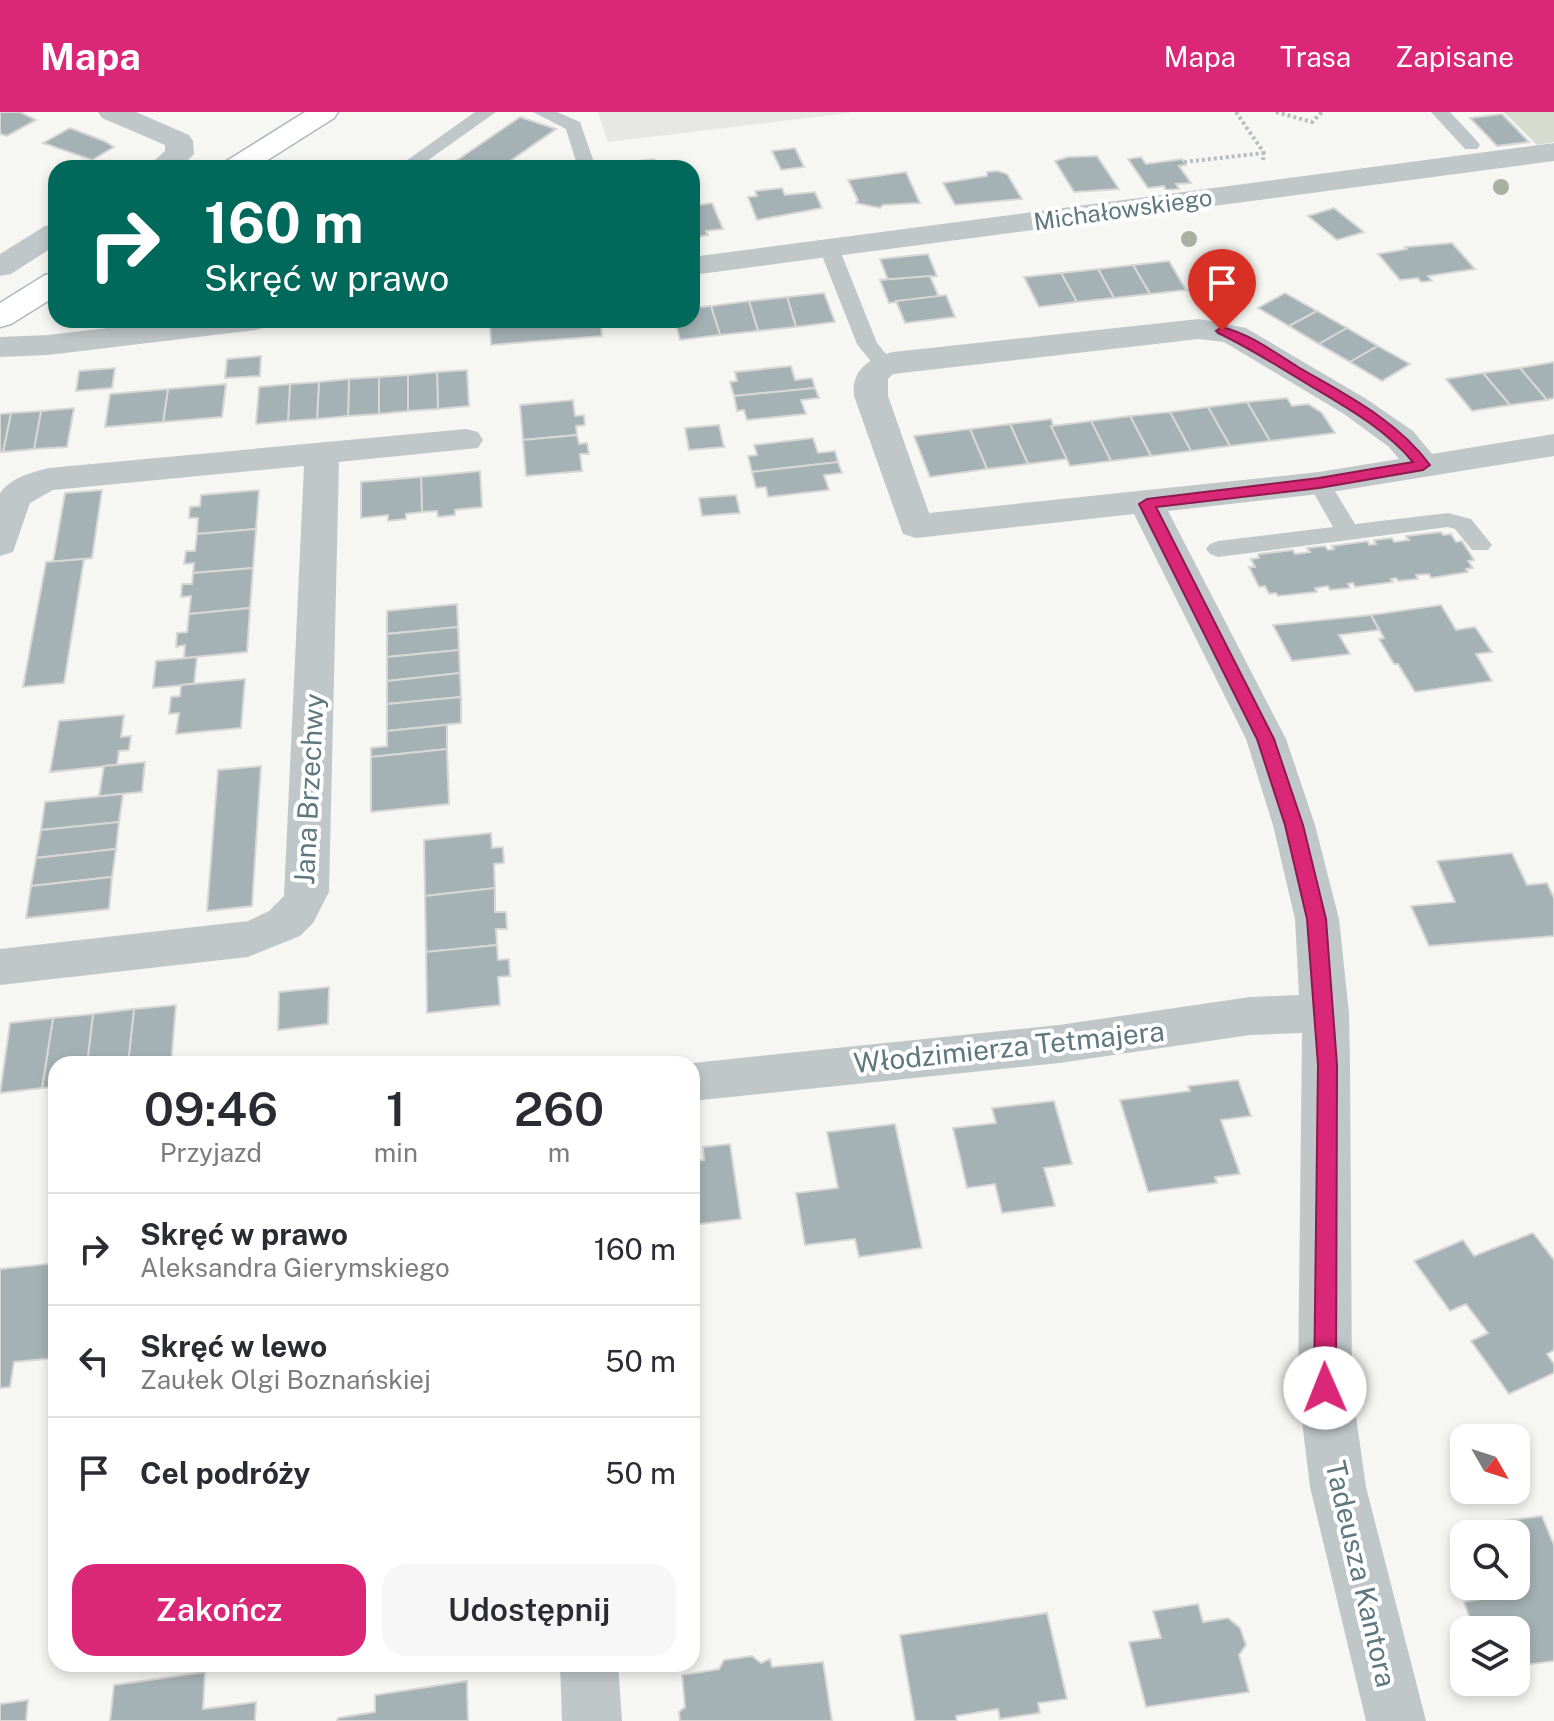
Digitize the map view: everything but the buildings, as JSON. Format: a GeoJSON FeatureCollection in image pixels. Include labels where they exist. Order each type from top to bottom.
{"type":"FeatureCollection","features":[{"type":"Feature","properties":{"kind":"street"},"geometry":{"type":"LineString","coordinates":[[112,112],[179,141],[180,154],[172,160]]}},
{"type":"Feature","properties":{"kind":"street"},"geometry":{"type":"LineString","coordinates":[[252,160],[324,112]]}},
{"type":"Feature","properties":{"kind":"street","name":"Michałowskiego"},"geometry":{"type":"LineString","coordinates":[[700,265],[1554,152]]}},
{"type":"Feature","properties":{"kind":"street"},"geometry":{"type":"LineString","coordinates":[[4,260],[48,236]]}},
{"type":"Feature","properties":{"kind":"street"},"geometry":{"type":"LineString","coordinates":[[0,317],[48,287]]}},
{"type":"Feature","properties":{"kind":"street"},"geometry":{"type":"LineString","coordinates":[[0,347],[48,345],[189,328]]}},
{"type":"Feature","properties":{"kind":"street"},"geometry":{"type":"LineString","coordinates":[[1423,465],[1401,439],[1374,419],[1248,342],[1222,331],[1199,329],[884,365],[874,372],[869,388],[916,526],[1147,504],[1319,483],[1554,445]]}},
{"type":"Feature","properties":{"kind":"street"},"geometry":{"type":"LineString","coordinates":[[0,544],[8,504],[13,497],[37,483],[62,477],[466,440]]}},
{"type":"Feature","properties":{"kind":"street","name":"Jana Brzechwy"},"geometry":{"type":"LineString","coordinates":[[0,967],[248,939],[281,926],[302,906],[307,880],[322,453]]}},
{"type":"Feature","properties":{"kind":"street","name":"Tadeusza Kantora"},"geometry":{"type":"LineString","coordinates":[[1147,504],[1243,691],[1276,768],[1294,825],[1317,919],[1326,1013],[1323,1332],[1328,1425],[1338,1487],[1396,1721]]}},
{"type":"Feature","properties":{"kind":"street","name":"Włodzimierza Tetmajera"},"geometry":{"type":"LineString","coordinates":[[700,1080],[1071,1042],[1250,1016],[1326,1013]]}},
{"type":"Feature","properties":{"kind":"street"},"geometry":{"type":"LineString","coordinates":[[589,1672],[592,1721]]}},
{"type":"Feature","properties":{"kind":"lane"},"geometry":{"type":"LineString","coordinates":[[417,160],[487,112]]}},
{"type":"Feature","properties":{"kind":"lane"},"geometry":{"type":"LineString","coordinates":[[542,112],[574,126],[585,160]]}},
{"type":"Feature","properties":{"kind":"lane"},"geometry":{"type":"LineString","coordinates":[[1440,112],[1471,145]]}},
{"type":"Feature","properties":{"kind":"lane"},"geometry":{"type":"LineString","coordinates":[[829,248],[867,344],[884,365]]}},
{"type":"Feature","properties":{"kind":"lane"},"geometry":{"type":"LineString","coordinates":[[1319,483],[1348,532]]}},
{"type":"Feature","properties":{"kind":"lane"},"geometry":{"type":"LineString","coordinates":[[1218,549],[1448,520],[1463,524],[1480,545]]}},
{"type":"Feature","properties":{"kind":"path"},"geometry":{"type":"LineString","coordinates":[[1236,112],[1264,153],[1261,183],[1267,191]]}},
{"type":"Feature","properties":{"kind":"path"},"geometry":{"type":"LineString","coordinates":[[1276,112],[1312,122],[1322,112]]}},
{"type":"Feature","properties":{"kind":"path"},"geometry":{"type":"LineString","coordinates":[[1184,162],[1264,153]]}},
{"type":"Feature","properties":{"kind":"shaded area"},"geometry":{"type":"Polygon","coordinates":[[[598,112],[850,112],[850,113],[608,142],[598,112]]]}},
{"type":"Feature","properties":{"kind":"shaded area"},"geometry":{"type":"Polygon","coordinates":[[[1504,112],[1554,112],[1554,142],[1537,145],[1504,112]]]}},
{"type":"Feature","properties":{"kind":"route"},"geometry":{"type":"LineString","coordinates":[[1222,331],[1248,342],[1374,419],[1401,439],[1423,465],[1319,483],[1147,504],[1266,739],[1294,825],[1317,919],[1323,969],[1327,1065],[1325,1388]]}}]}
